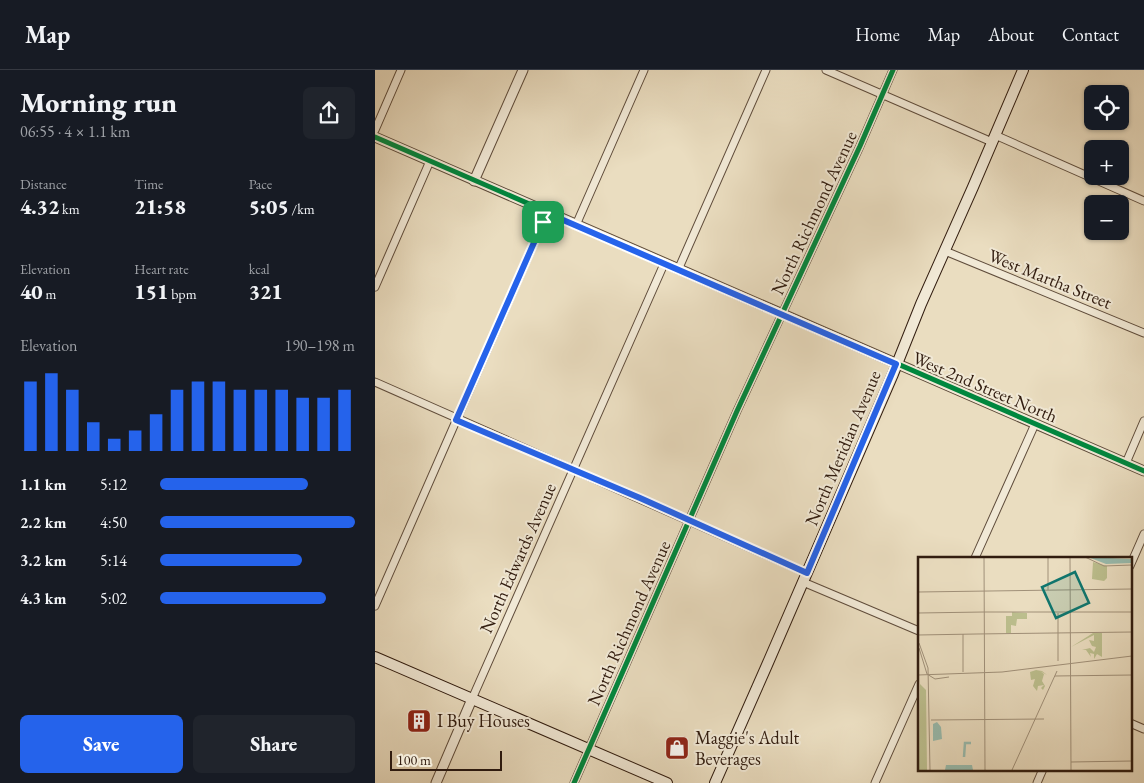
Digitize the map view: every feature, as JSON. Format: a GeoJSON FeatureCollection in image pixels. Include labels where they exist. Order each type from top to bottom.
{"type":"FeatureCollection","features":[{"type":"Feature","properties":{"kind":"main road","name":"North Meridian Avenue"},"geometry":{"type":"LineString","coordinates":[[715,783],[1023,70]]}},
{"type":"Feature","properties":{"kind":"main road"},"geometry":{"type":"LineString","coordinates":[[375,657],[667,783]]}},
{"type":"Feature","properties":{"kind":"street"},"geometry":{"type":"LineString","coordinates":[[375,130],[401,70]]}},
{"type":"Feature","properties":{"kind":"street"},"geometry":{"type":"LineString","coordinates":[[474,181],[523,70]]}},
{"type":"Feature","properties":{"kind":"street"},"geometry":{"type":"LineString","coordinates":[[576,225],[644,70]]}},
{"type":"Feature","properties":{"kind":"street"},"geometry":{"type":"LineString","coordinates":[[678,270],[766,70]]}},
{"type":"Feature","properties":{"kind":"street"},"geometry":{"type":"LineString","coordinates":[[826,70],[882,95],[994,138],[1144,201]]}},
{"type":"Feature","properties":{"kind":"street","name":"North Richmond Avenue"},"geometry":{"type":"LineString","coordinates":[[574,783],[737,412],[893,70]]}},
{"type":"Feature","properties":{"kind":"street","name":"West 2nd Street North"},"geometry":{"type":"LineString","coordinates":[[375,137],[1144,471]]}},
{"type":"Feature","properties":{"kind":"street"},"geometry":{"type":"LineString","coordinates":[[375,287],[430,161]]}},
{"type":"Feature","properties":{"kind":"street"},"geometry":{"type":"LineString","coordinates":[[375,606],[547,213]]}},
{"type":"Feature","properties":{"kind":"street","name":"West Martha Street"},"geometry":{"type":"LineString","coordinates":[[945,251],[1144,333]]}},
{"type":"Feature","properties":{"kind":"street","name":"North Edwards Avenue"},"geometry":{"type":"LineString","coordinates":[[472,699],[664,264]]}},
{"type":"Feature","properties":{"kind":"street"},"geometry":{"type":"LineString","coordinates":[[375,382],[456,420],[690,521],[805,578],[918,631]]}},
{"type":"Feature","properties":{"kind":"street"},"geometry":{"type":"LineString","coordinates":[[1126,464],[1144,421]]}},
{"type":"Feature","properties":{"kind":"street"},"geometry":{"type":"LineString","coordinates":[[975,557],[1035,424]]}},
{"type":"Feature","properties":{"kind":"street"},"geometry":{"type":"LineString","coordinates":[[1131,564],[1144,534]]}},
{"type":"Feature","properties":{"kind":"street"},"geometry":{"type":"LineString","coordinates":[[875,783],[918,686]]}},
{"type":"Feature","properties":{"kind":"street"},"geometry":{"type":"LineString","coordinates":[[436,783],[472,699]]}},
{"type":"Feature","properties":{"kind":"street"},"geometry":{"type":"LineString","coordinates":[[1131,723],[1144,729]]}},
{"type":"Feature","properties":{"kind":"street"},"geometry":{"type":"LineString","coordinates":[[1037,783],[1043,770]]}},
{"type":"Feature","properties":{"kind":"cycle path"},"geometry":{"type":"LineString","coordinates":[[574,783],[737,411],[860,146],[893,70]]}},
{"type":"Feature","properties":{"kind":"cycle path"},"geometry":{"type":"LineString","coordinates":[[375,137],[1144,471]]}},
{"type":"Feature","properties":{"kind":"place","name":"I Buy Houses"},"geometry":{"type":"Point","coordinates":[419,721]}},
{"type":"Feature","properties":{"kind":"place","name":"Maggie's Adult Beverages"},"geometry":{"type":"Point","coordinates":[677,748]}},
{"type":"Feature","properties":{"kind":"route"},"geometry":{"type":"LineString","coordinates":[[547,213],[896,364],[807,573],[640,498],[456,420],[543,222],[547,213]]}}]}
